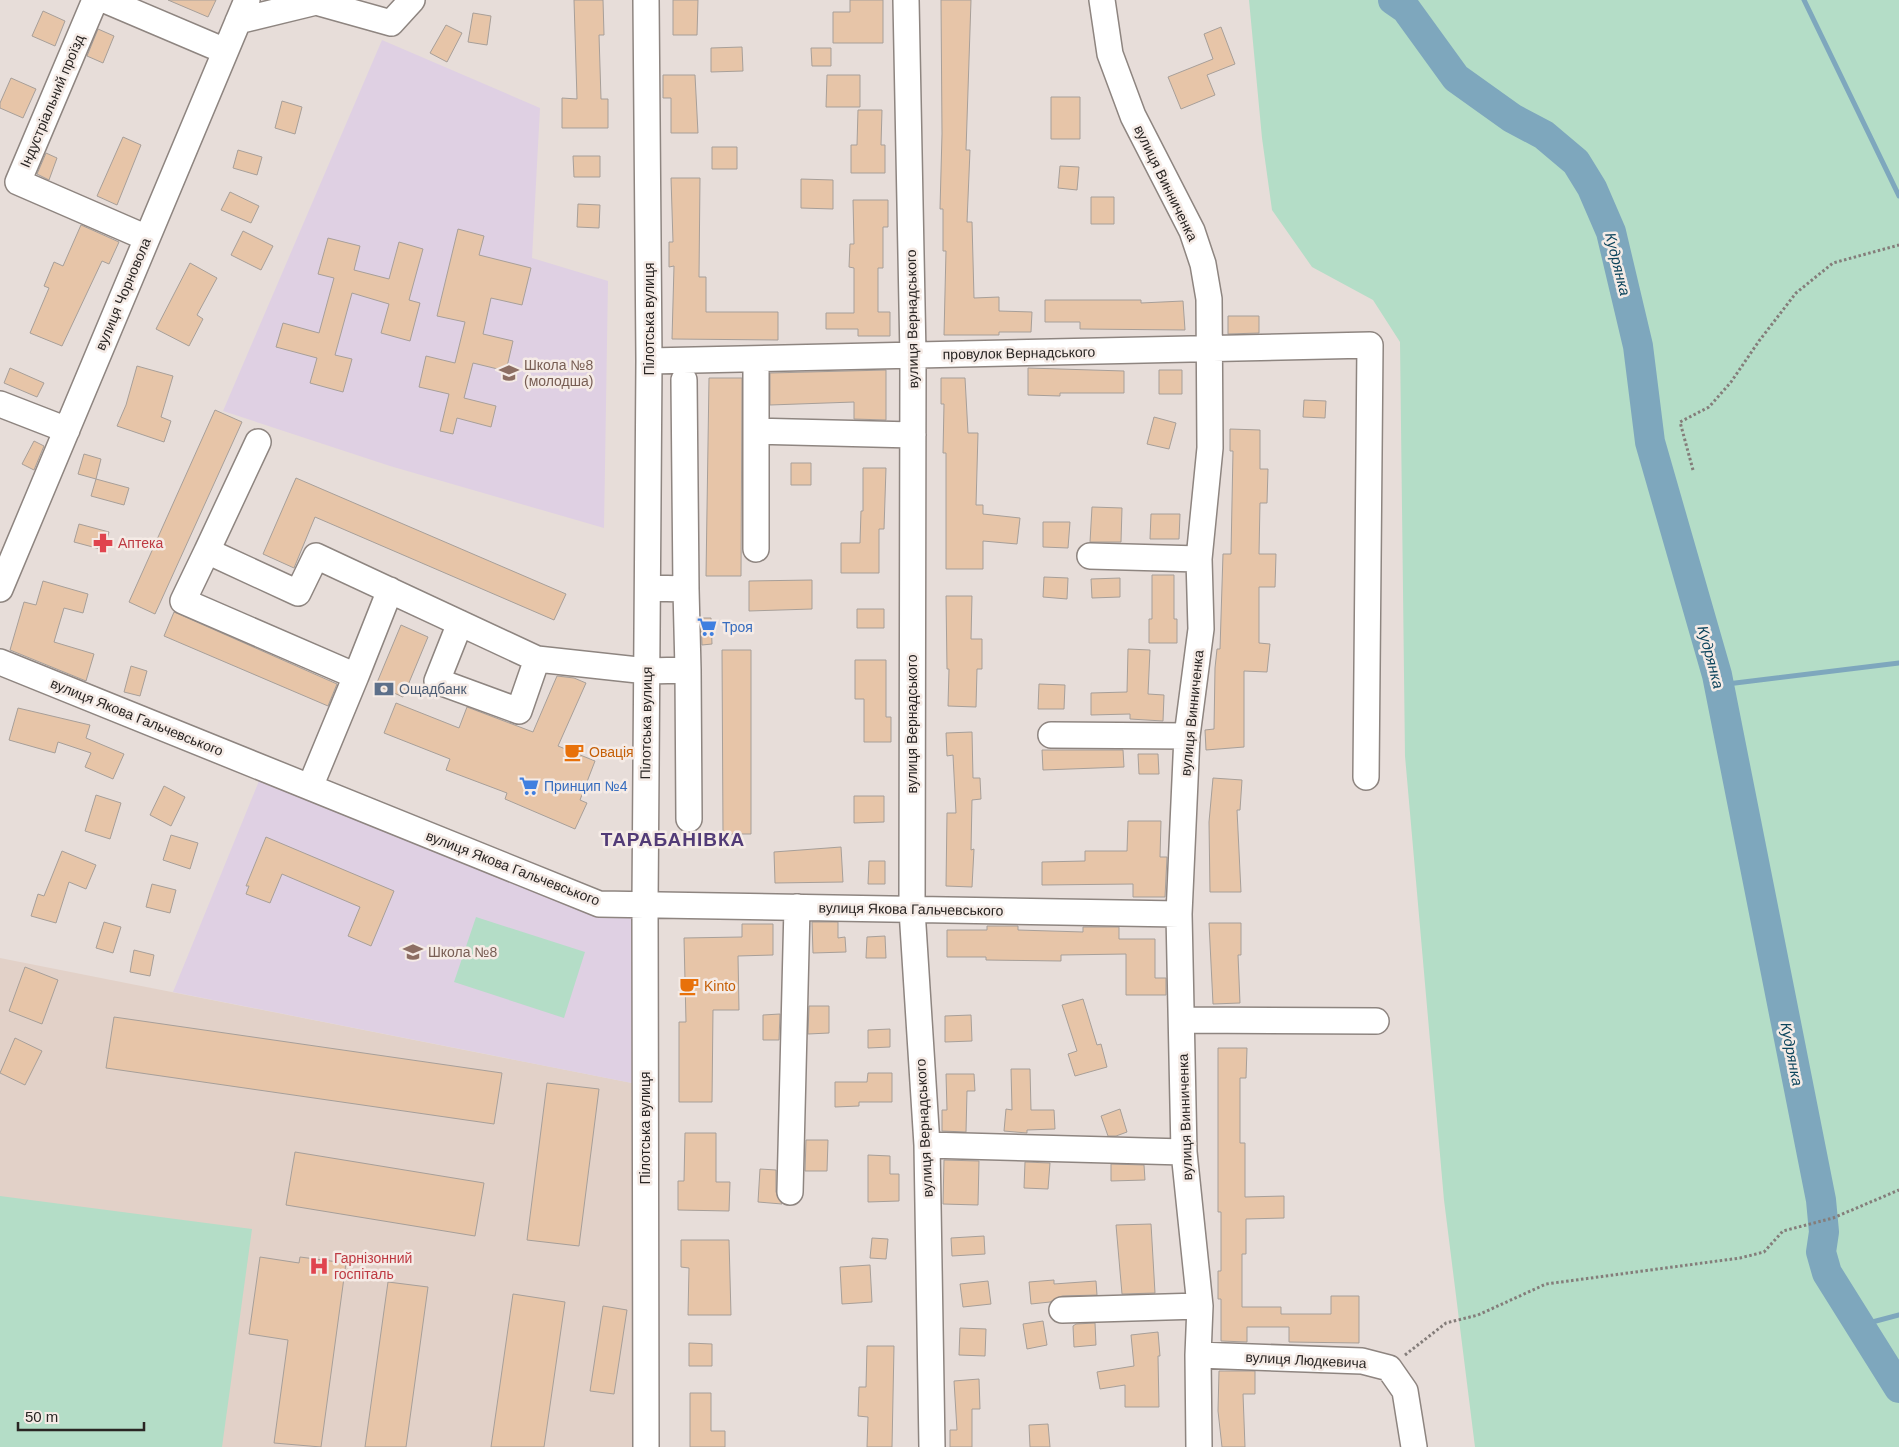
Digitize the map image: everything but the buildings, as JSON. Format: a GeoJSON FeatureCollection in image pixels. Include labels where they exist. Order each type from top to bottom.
{"type":"FeatureCollection","features":[{"type":"Feature","properties":{"kind":"street","name":"Індустріальний проїзд"},"geometry":{"type":"LineString","coordinates":[[94,0],[18,182],[147,238]]}},
{"type":"Feature","properties":{"kind":"street"},"geometry":{"type":"LineString","coordinates":[[105,0],[225,51]]}},
{"type":"Feature","properties":{"kind":"street"},"geometry":{"type":"LineString","coordinates":[[243,10],[316,2],[391,23],[412,0]]}},
{"type":"Feature","properties":{"kind":"street","name":"Пілотська вулиця"},"geometry":{"type":"LineString","coordinates":[[646,0],[650,361],[644,905],[646,1447]]}},
{"type":"Feature","properties":{"kind":"street","name":"вулиця Вернадського"},"geometry":{"type":"LineString","coordinates":[[906,0],[913,356],[912,910],[927,1145],[932,1447]]}},
{"type":"Feature","properties":{"kind":"street","name":"вулиця Винниченка"},"geometry":{"type":"LineString","coordinates":[[1102,0],[1113,63],[1133,116],[1192,231],[1203,264],[1209,298],[1210,448],[1199,559],[1201,628],[1187,736],[1179,914],[1184,1152],[1200,1306],[1198,1355],[1199,1447]]}},
{"type":"Feature","properties":{"kind":"street","name":"вулиця Чорновола"},"geometry":{"type":"LineString","coordinates":[[0,589],[243,10]]}},
{"type":"Feature","properties":{"kind":"street","name":"провулок Вернадського"},"geometry":{"type":"LineString","coordinates":[[650,361],[756,360],[1370,344],[1366,777]]}},
{"type":"Feature","properties":{"kind":"street"},"geometry":{"type":"LineString","coordinates":[[756,360],[756,548]]}},
{"type":"Feature","properties":{"kind":"street"},"geometry":{"type":"LineString","coordinates":[[684,380],[689,819]]}},
{"type":"Feature","properties":{"kind":"street"},"geometry":{"type":"LineString","coordinates":[[0,404],[66,430]]}},
{"type":"Feature","properties":{"kind":"street"},"geometry":{"type":"LineString","coordinates":[[756,432],[913,435]]}},
{"type":"Feature","properties":{"kind":"street"},"geometry":{"type":"LineString","coordinates":[[649,439],[684,440]]}},
{"type":"Feature","properties":{"kind":"street"},"geometry":{"type":"LineString","coordinates":[[258,442],[183,601],[356,676]]}},
{"type":"Feature","properties":{"kind":"street"},"geometry":{"type":"LineString","coordinates":[[207,552],[298,593],[316,556],[537,659],[647,671],[688,670]]}},
{"type":"Feature","properties":{"kind":"street"},"geometry":{"type":"LineString","coordinates":[[1090,556],[1199,559]]}},
{"type":"Feature","properties":{"kind":"street"},"geometry":{"type":"LineString","coordinates":[[648,588],[686,589]]}},
{"type":"Feature","properties":{"kind":"street"},"geometry":{"type":"LineString","coordinates":[[310,787],[390,590]]}},
{"type":"Feature","properties":{"kind":"street"},"geometry":{"type":"LineString","coordinates":[[460,623],[437,681],[519,711],[537,659]]}},
{"type":"Feature","properties":{"kind":"street","name":"вулиця Якова Гальчевського"},"geometry":{"type":"LineString","coordinates":[[0,662],[599,904],[1179,914]]}},
{"type":"Feature","properties":{"kind":"street"},"geometry":{"type":"LineString","coordinates":[[1051,735],[1187,736]]}},
{"type":"Feature","properties":{"kind":"street"},"geometry":{"type":"LineString","coordinates":[[790,1192],[797,907]]}},
{"type":"Feature","properties":{"kind":"street"},"geometry":{"type":"LineString","coordinates":[[1182,1020],[1376,1021]]}},
{"type":"Feature","properties":{"kind":"street"},"geometry":{"type":"LineString","coordinates":[[927,1145],[1184,1152]]}},
{"type":"Feature","properties":{"kind":"street"},"geometry":{"type":"LineString","coordinates":[[1062,1310],[1200,1306]]}},
{"type":"Feature","properties":{"kind":"street","name":"вулиця Людкевича"},"geometry":{"type":"LineString","coordinates":[[1198,1355],[1362,1361],[1389,1368]]}},
{"type":"Feature","properties":{"kind":"street"},"geometry":{"type":"LineString","coordinates":[[1389,1368],[1405,1391],[1414,1447]]}},
{"type":"Feature","properties":{"kind":"path"},"geometry":{"type":"LineString","coordinates":[[1693,470],[1680,422],[1709,407],[1732,382],[1759,341],[1796,293],[1833,263],[1899,245]]}},
{"type":"Feature","properties":{"kind":"path"},"geometry":{"type":"LineString","coordinates":[[1389,1368],[1446,1323],[1478,1315],[1546,1284],[1740,1258],[1764,1252],[1783,1231],[1833,1218],[1899,1190]]}},
{"type":"Feature","properties":{"kind":"shaded area"},"geometry":{"type":"Polygon","coordinates":[[[382,40],[540,108],[532,258],[608,281],[604,528],[390,466],[223,411],[382,40]]]}},
{"type":"Feature","properties":{"kind":"shaded area","name":"Школа №8"},"geometry":{"type":"Polygon","coordinates":[[[261,776],[637,912],[637,1084],[173,992],[261,776]]]}},
{"type":"Feature","properties":{"kind":"shaded area","name":"Гарнізонний госпіталь"},"geometry":{"type":"Polygon","coordinates":[[[0,958],[637,1084],[637,1447],[0,1447],[0,958]]]}},
{"type":"Feature","properties":{"kind":"green space"},"geometry":{"type":"Polygon","coordinates":[[[1249,0],[1899,0],[1899,1447],[1475,1447],[1444,1200],[1405,756],[1400,342],[1373,300],[1312,267],[1272,210],[1262,138],[1249,0]]]}},
{"type":"Feature","properties":{"kind":"green space"},"geometry":{"type":"Polygon","coordinates":[[[476,917],[585,952],[564,1018],[454,982],[476,917]]]}},
{"type":"Feature","properties":{"kind":"green space"},"geometry":{"type":"Polygon","coordinates":[[[0,1196],[252,1229],[222,1447],[0,1447],[0,1196]]]}},
{"type":"Feature","properties":{"kind":"waterway","name":"Кудрянка"},"geometry":{"type":"LineString","coordinates":[[1393,0],[1406,9],[1456,78],[1512,118],[1544,135],[1576,162],[1592,188],[1611,232],[1638,346],[1650,442],[1717,675],[1821,1200],[1824,1232],[1821,1252],[1827,1273],[1899,1388]]}},
{"type":"Feature","properties":{"kind":"waterway"},"geometry":{"type":"LineString","coordinates":[[1804,0],[1899,196]]}},
{"type":"Feature","properties":{"kind":"waterway"},"geometry":{"type":"LineString","coordinates":[[1719,685],[1899,663]]}},
{"type":"Feature","properties":{"kind":"waterway"},"geometry":{"type":"LineString","coordinates":[[1861,1325],[1899,1315]]}},
{"type":"Feature","properties":{"kind":"place","name":"Школа №8 (молодша)"},"geometry":{"type":"Point","coordinates":[509,373]}},
{"type":"Feature","properties":{"kind":"place","name":"Аптека"},"geometry":{"type":"Point","coordinates":[103,543]}},
{"type":"Feature","properties":{"kind":"place","name":"Троя"},"geometry":{"type":"Point","coordinates":[707,627]}},
{"type":"Feature","properties":{"kind":"place","name":"Ощадбанк"},"geometry":{"type":"Point","coordinates":[384,689]}},
{"type":"Feature","properties":{"kind":"place","name":"Овація"},"geometry":{"type":"Point","coordinates":[574,752]}},
{"type":"Feature","properties":{"kind":"place","name":"Принцип №4"},"geometry":{"type":"Point","coordinates":[529,786]}},
{"type":"Feature","properties":{"kind":"place","name":"Школа №8"},"geometry":{"type":"Point","coordinates":[413,952]}},
{"type":"Feature","properties":{"kind":"place","name":"Kinto"},"geometry":{"type":"Point","coordinates":[689,986]}},
{"type":"Feature","properties":{"kind":"place","name":"Гарнізонний госпіталь"},"geometry":{"type":"Point","coordinates":[319,1266]}},
{"type":"Feature","properties":{"kind":"district","name":"ТАРАБАНІВКА"},"geometry":{"type":"Point","coordinates":[673,839]}}]}
